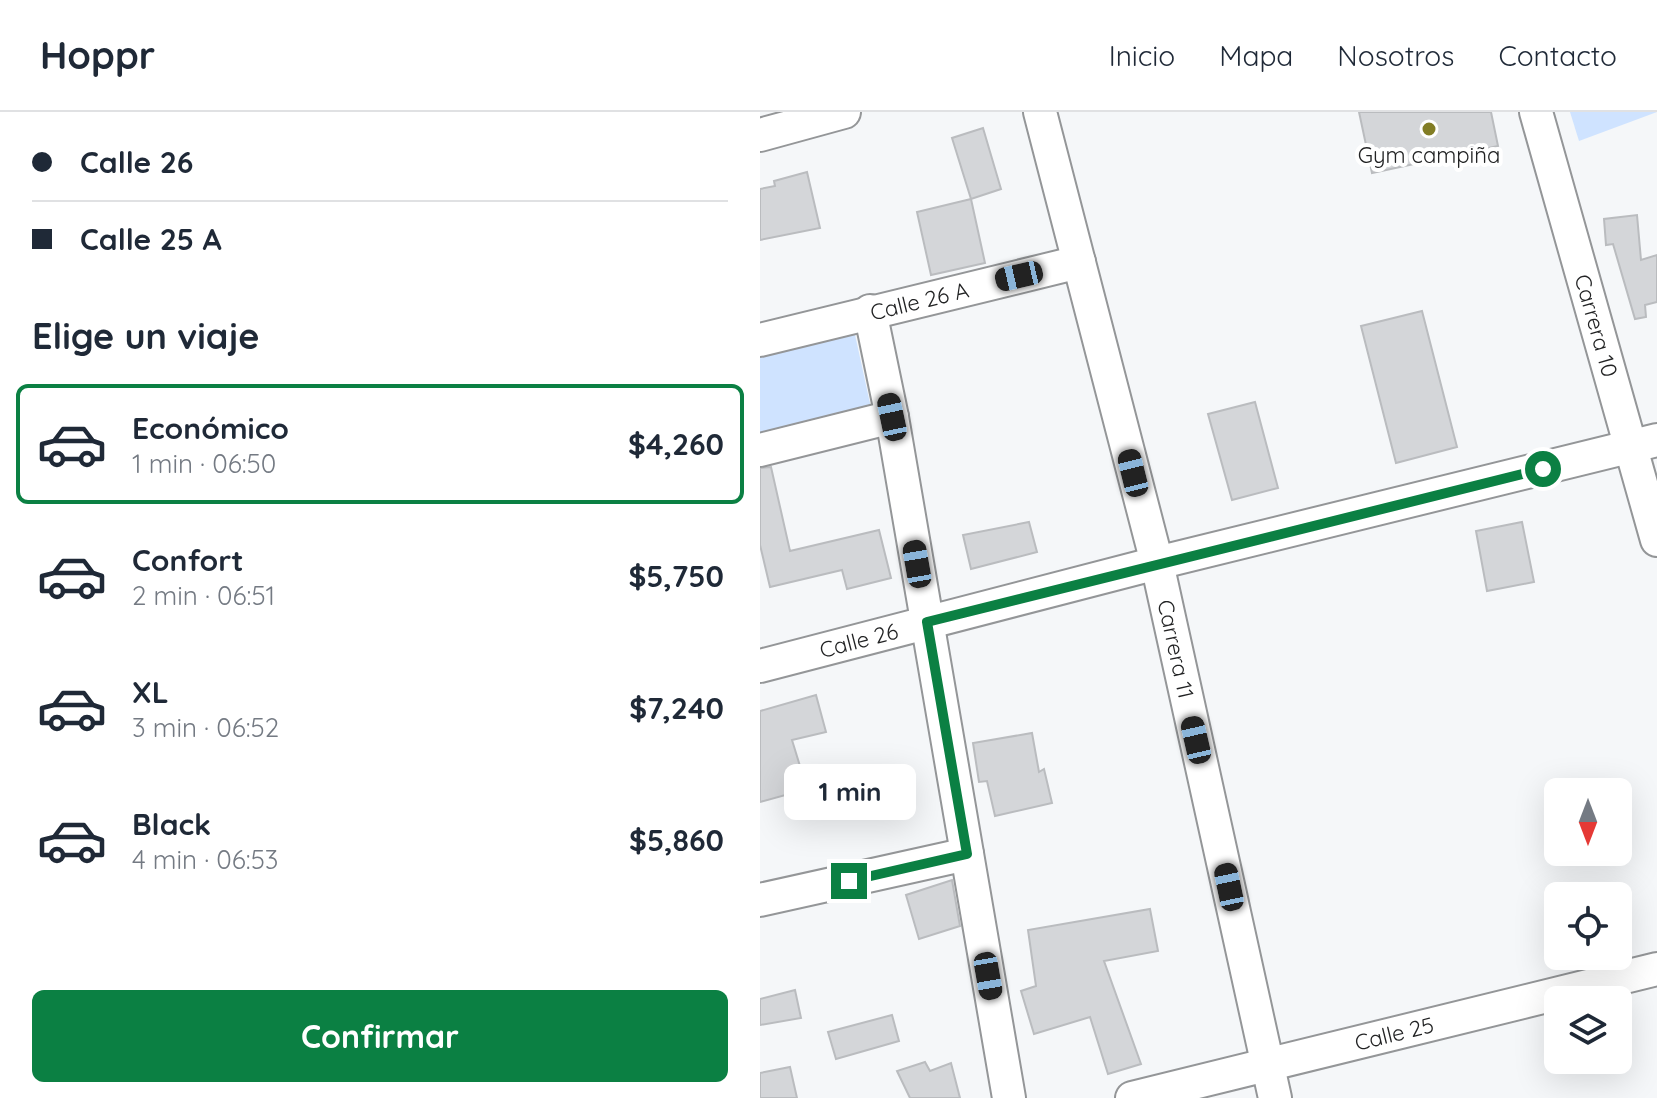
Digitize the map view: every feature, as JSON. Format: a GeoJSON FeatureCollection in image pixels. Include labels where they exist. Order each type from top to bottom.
{"type":"FeatureCollection","features":[{"type":"Feature","properties":{"kind":"street"},"geometry":{"type":"LineString","coordinates":[[760,135],[844,112]]}},
{"type":"Feature","properties":{"kind":"street","name":"Carrera 11"},"geometry":{"type":"LineString","coordinates":[[1040,112],[1157,563],[1275,1098]]}},
{"type":"Feature","properties":{"kind":"street","name":"Carrera 10"},"geometry":{"type":"LineString","coordinates":[[1536,112],[1645,444],[1657,540]]}},
{"type":"Feature","properties":{"kind":"street","name":"Calle 26 A"},"geometry":{"type":"LineString","coordinates":[[760,340],[1079,262]]}},
{"type":"Feature","properties":{"kind":"street"},"geometry":{"type":"LineString","coordinates":[[870,311],[892,417],[1009,1098]]}},
{"type":"Feature","properties":{"kind":"street"},"geometry":{"type":"LineString","coordinates":[[760,450],[892,417]]}},
{"type":"Feature","properties":{"kind":"street","name":"Calle 26"},"geometry":{"type":"LineString","coordinates":[[760,666],[1157,563],[1645,444]]}},
{"type":"Feature","properties":{"kind":"street"},"geometry":{"type":"LineString","coordinates":[[760,900],[967,854]]}},
{"type":"Feature","properties":{"kind":"street","name":"Calle 25"},"geometry":{"type":"LineString","coordinates":[[1132,1098],[1657,969]]}},
{"type":"Feature","properties":{"kind":"shaded area"},"geometry":{"type":"Polygon","coordinates":[[[1570,112],[1657,112],[1579,141],[1570,112]]]}},
{"type":"Feature","properties":{"kind":"shaded area"},"geometry":{"type":"Polygon","coordinates":[[[854,330],[871,408],[760,434],[760,354],[854,330]]]}},
{"type":"Feature","properties":{"kind":"building","name":"Gym campiña"},"geometry":{"type":"Polygon","coordinates":[[[1359,112],[1491,112],[1498,146],[1372,173],[1359,112]]]}},
{"type":"Feature","properties":{"kind":"building"},"geometry":{"type":"Polygon","coordinates":[[[983,128],[1001,189],[971,199],[952,138],[983,128]]]}},
{"type":"Feature","properties":{"kind":"building"},"geometry":{"type":"Polygon","coordinates":[[[807,172],[820,228],[760,240],[760,189],[775,186],[774,181],[807,172]]]}},
{"type":"Feature","properties":{"kind":"building"},"geometry":{"type":"Polygon","coordinates":[[[971,199],[985,263],[931,275],[917,212],[971,199]]]}},
{"type":"Feature","properties":{"kind":"building"},"geometry":{"type":"Polygon","coordinates":[[[1637,215],[1641,260],[1657,255],[1657,302],[1645,305],[1646,317],[1635,319],[1613,244],[1606,245],[1604,219],[1637,215]]]}},
{"type":"Feature","properties":{"kind":"building"},"geometry":{"type":"Polygon","coordinates":[[[1422,311],[1457,447],[1396,463],[1361,326],[1422,311]]]}},
{"type":"Feature","properties":{"kind":"building"},"geometry":{"type":"Polygon","coordinates":[[[1255,402],[1278,488],[1232,500],[1208,414],[1255,402]]]}},
{"type":"Feature","properties":{"kind":"building"},"geometry":{"type":"Polygon","coordinates":[[[771,467],[790,551],[879,530],[891,578],[847,589],[842,570],[770,587],[760,545],[760,468],[771,467]]]}},
{"type":"Feature","properties":{"kind":"building"},"geometry":{"type":"Polygon","coordinates":[[[1029,522],[1037,552],[971,569],[963,535],[1029,522]]]}},
{"type":"Feature","properties":{"kind":"building"},"geometry":{"type":"Polygon","coordinates":[[[1522,522],[1534,582],[1487,591],[1476,531],[1522,522]]]}},
{"type":"Feature","properties":{"kind":"building"},"geometry":{"type":"Polygon","coordinates":[[[816,695],[826,732],[792,740],[807,789],[760,802],[760,711],[816,695]]]}},
{"type":"Feature","properties":{"kind":"building"},"geometry":{"type":"Polygon","coordinates":[[[1032,733],[1039,772],[1044,769],[1052,803],[995,816],[987,781],[979,782],[973,743],[1032,733]]]}},
{"type":"Feature","properties":{"kind":"building"},"geometry":{"type":"Polygon","coordinates":[[[952,880],[960,926],[919,939],[906,895],[952,880]]]}},
{"type":"Feature","properties":{"kind":"building"},"geometry":{"type":"Polygon","coordinates":[[[1150,909],[1158,951],[1104,961],[1141,1064],[1108,1074],[1090,1017],[1034,1034],[1021,991],[1036,986],[1028,930],[1150,909]]]}},
{"type":"Feature","properties":{"kind":"building"},"geometry":{"type":"Polygon","coordinates":[[[795,990],[801,1018],[760,1025],[760,999],[795,990]]]}},
{"type":"Feature","properties":{"kind":"building"},"geometry":{"type":"Polygon","coordinates":[[[892,1015],[899,1041],[836,1059],[828,1032],[892,1015]]]}},
{"type":"Feature","properties":{"kind":"building"},"geometry":{"type":"Polygon","coordinates":[[[925,1062],[930,1071],[951,1063],[960,1098],[910,1098],[897,1071],[925,1062]]]}},
{"type":"Feature","properties":{"kind":"building"},"geometry":{"type":"Polygon","coordinates":[[[790,1067],[797,1098],[760,1098],[760,1073],[790,1067]]]}},
{"type":"Feature","properties":{"kind":"place","name":"Gym campiña"},"geometry":{"type":"Point","coordinates":[1429,129]}},
{"type":"Feature","properties":{"kind":"route"},"geometry":{"type":"LineString","coordinates":[[849,881],[967,854],[927,622],[1543,469]]}}]}
